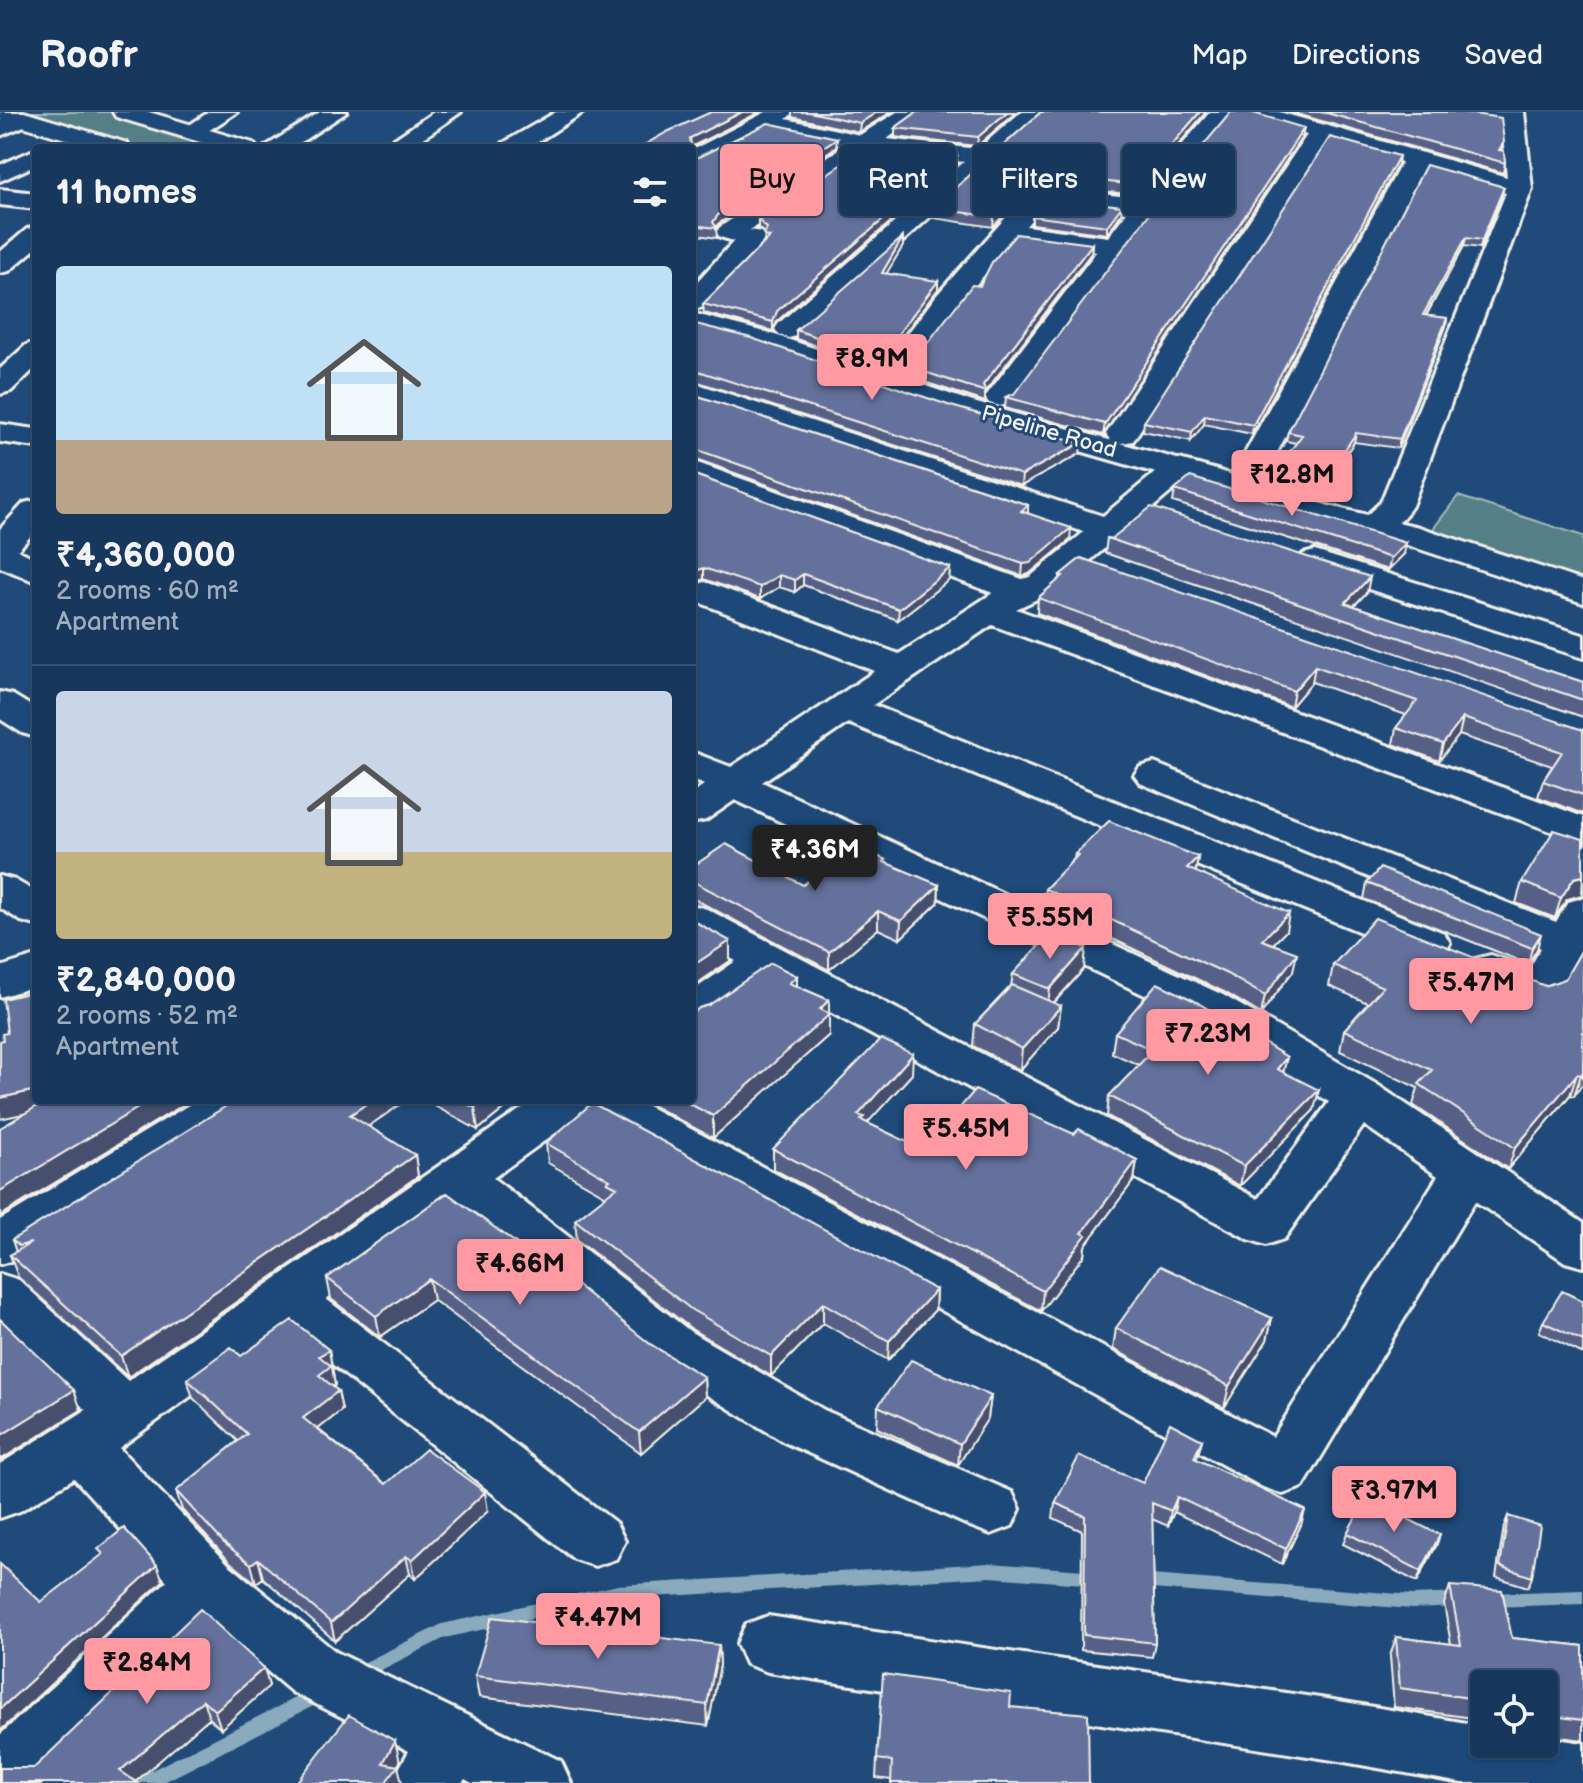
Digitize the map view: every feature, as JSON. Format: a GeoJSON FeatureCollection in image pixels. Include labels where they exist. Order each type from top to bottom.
{"type":"FeatureCollection","features":[{"type":"Feature","properties":{"kind":"street"},"geometry":{"type":"LineString","coordinates":[[124,112],[232,144]]}},
{"type":"Feature","properties":{"kind":"street"},"geometry":{"type":"LineString","coordinates":[[191,132],[226,112]]}},
{"type":"Feature","properties":{"kind":"street"},"geometry":{"type":"LineString","coordinates":[[282,144],[336,112]]}},
{"type":"Feature","properties":{"kind":"street"},"geometry":{"type":"LineString","coordinates":[[399,144],[450,112]]}},
{"type":"Feature","properties":{"kind":"street"},"geometry":{"type":"LineString","coordinates":[[518,144],[573,112]]}},
{"type":"Feature","properties":{"kind":"street"},"geometry":{"type":"LineString","coordinates":[[697,313],[752,238],[729,232],[913,112]]}},
{"type":"Feature","properties":{"kind":"street"},"geometry":{"type":"LineString","coordinates":[[997,144],[1035,112]]}},
{"type":"Feature","properties":{"kind":"street"},"geometry":{"type":"LineString","coordinates":[[1192,144],[1222,112]]}},
{"type":"Feature","properties":{"kind":"street"},"geometry":{"type":"LineString","coordinates":[[1388,526],[1520,189],[1513,115],[1460,112]]}},
{"type":"Feature","properties":{"kind":"street"},"geometry":{"type":"LineString","coordinates":[[1268,114],[1415,161],[1520,189]]}},
{"type":"Feature","properties":{"kind":"street"},"geometry":{"type":"LineString","coordinates":[[696,158],[774,117],[864,143],[972,156]]}},
{"type":"Feature","properties":{"kind":"street"},"geometry":{"type":"LineString","coordinates":[[7,120],[105,144]]}},
{"type":"Feature","properties":{"kind":"street"},"geometry":{"type":"LineString","coordinates":[[1122,434],[1321,132]]}},
{"type":"Feature","properties":{"kind":"street"},"geometry":{"type":"LineString","coordinates":[[61,144],[78,136]]}},
{"type":"Feature","properties":{"kind":"street"},"geometry":{"type":"LineString","coordinates":[[0,174],[32,158]]}},
{"type":"Feature","properties":{"kind":"street"},"geometry":{"type":"LineString","coordinates":[[1251,472],[1415,161]]}},
{"type":"Feature","properties":{"kind":"street"},"geometry":{"type":"LineString","coordinates":[[789,329],[972,166]]}},
{"type":"Feature","properties":{"kind":"street"},"geometry":{"type":"LineString","coordinates":[[900,364],[946,302],[1040,194],[1122,204]]}},
{"type":"Feature","properties":{"kind":"street"},"geometry":{"type":"LineString","coordinates":[[0,197],[32,201]]}},
{"type":"Feature","properties":{"kind":"street"},"geometry":{"type":"LineString","coordinates":[[1000,397],[1046,342],[1138,216]]}},
{"type":"Feature","properties":{"kind":"street"},"geometry":{"type":"LineString","coordinates":[[1007,231],[1116,246]]}},
{"type":"Feature","properties":{"kind":"street"},"geometry":{"type":"LineString","coordinates":[[0,265],[32,238]]}},
{"type":"Feature","properties":{"kind":"street","name":"Pipeline Road"},"geometry":{"type":"LineString","coordinates":[[697,313],[789,329],[1000,397],[1251,472],[1388,526],[1583,592]]}},
{"type":"Feature","properties":{"kind":"street","name":"Pipeline Road"},"geometry":{"type":"LineString","coordinates":[[697,313],[762,340],[962,408],[1388,526]]}},
{"type":"Feature","properties":{"kind":"street"},"geometry":{"type":"LineString","coordinates":[[0,385],[32,355]]}},
{"type":"Feature","properties":{"kind":"street"},"geometry":{"type":"LineString","coordinates":[[696,392],[1108,529]]}},
{"type":"Feature","properties":{"kind":"street"},"geometry":{"type":"LineString","coordinates":[[0,433],[32,437]]}},
{"type":"Feature","properties":{"kind":"street"},"geometry":{"type":"LineString","coordinates":[[696,808],[988,611],[1021,591],[1090,562],[1108,529],[1152,509],[1179,469]]}},
{"type":"Feature","properties":{"kind":"street"},"geometry":{"type":"LineString","coordinates":[[696,472],[1021,591]]}},
{"type":"Feature","properties":{"kind":"street"},"geometry":{"type":"LineString","coordinates":[[0,501],[32,506]]}},
{"type":"Feature","properties":{"kind":"street"},"geometry":{"type":"LineString","coordinates":[[32,512],[0,551],[32,570]]}},
{"type":"Feature","properties":{"kind":"street"},"geometry":{"type":"LineString","coordinates":[[1286,552],[1583,647]]}},
{"type":"Feature","properties":{"kind":"street"},"geometry":{"type":"LineString","coordinates":[[705,593],[904,669]]}},
{"type":"Feature","properties":{"kind":"street"},"geometry":{"type":"LineString","coordinates":[[988,611],[1583,831]]}},
{"type":"Feature","properties":{"kind":"street"},"geometry":{"type":"LineString","coordinates":[[0,703],[32,723]]}},
{"type":"Feature","properties":{"kind":"street"},"geometry":{"type":"LineString","coordinates":[[846,708],[1540,989],[1573,942],[1154,775]]}},
{"type":"Feature","properties":{"kind":"street"},"geometry":{"type":"LineString","coordinates":[[696,766],[1207,1006],[1273,1042],[1359,1096],[1466,1173],[1583,1248]]}},
{"type":"Feature","properties":{"kind":"street"},"geometry":{"type":"LineString","coordinates":[[0,889],[32,909]]}},
{"type":"Feature","properties":{"kind":"street"},"geometry":{"type":"LineString","coordinates":[[696,921],[1266,1226],[1359,1096]]}},
{"type":"Feature","properties":{"kind":"street"},"geometry":{"type":"LineString","coordinates":[[696,1010],[767,961]]}},
{"type":"Feature","properties":{"kind":"street"},"geometry":{"type":"LineString","coordinates":[[0,982],[32,972]]}},
{"type":"Feature","properties":{"kind":"street"},"geometry":{"type":"LineString","coordinates":[[0,1245],[227,1104]]}},
{"type":"Feature","properties":{"kind":"street"},"geometry":{"type":"LineString","coordinates":[[0,1494],[103,1429],[562,1104]]}},
{"type":"Feature","properties":{"kind":"street"},"geometry":{"type":"LineString","coordinates":[[604,1104],[1283,1470],[1466,1173]]}},
{"type":"Feature","properties":{"kind":"street"},"geometry":{"type":"LineString","coordinates":[[458,1177],[672,1347],[804,1426],[991,1509]]}},
{"type":"Feature","properties":{"kind":"street"},"geometry":{"type":"LineString","coordinates":[[0,1294],[103,1429],[207,1583],[439,1762],[538,1783]]}},
{"type":"Feature","properties":{"kind":"street"},"geometry":{"type":"LineString","coordinates":[[287,1298],[595,1541]]}},
{"type":"Feature","properties":{"kind":"street"},"geometry":{"type":"LineString","coordinates":[[0,1778],[207,1583]]}},
{"type":"Feature","properties":{"kind":"street"},"geometry":{"type":"LineString","coordinates":[[768,1644],[1333,1730],[1583,1774]]}},
{"type":"Feature","properties":{"kind":"green space"},"geometry":{"type":"Polygon","coordinates":[[[13,112],[112,112],[220,144],[116,144],[13,112]]]}},
{"type":"Feature","properties":{"kind":"green space"},"geometry":{"type":"Polygon","coordinates":[[[1458,496],[1583,536],[1583,593],[1430,533],[1458,496]]]}},
{"type":"Feature","properties":{"kind":"building"},"geometry":{"type":"Polygon","coordinates":[[[711,112],[742,112],[690,138],[691,144],[646,144],[711,112]]]}},
{"type":"Feature","properties":{"kind":"building"},"geometry":{"type":"Polygon","coordinates":[[[809,112],[877,112],[860,123],[809,112]]]}},
{"type":"Feature","properties":{"kind":"building"},"geometry":{"type":"Polygon","coordinates":[[[917,112],[1007,112],[978,137],[895,128],[917,112]]]}},
{"type":"Feature","properties":{"kind":"building"},"geometry":{"type":"Polygon","coordinates":[[[1041,112],[1200,112],[1172,144],[1122,144],[1122,183],[1106,182],[1106,144],[1005,144],[1041,112]]]}},
{"type":"Feature","properties":{"kind":"building"},"geometry":{"type":"Polygon","coordinates":[[[1231,112],[1250,112],[1304,128],[1105,424],[1006,397],[1014,394],[1148,216],[1235,216],[1235,144],[1204,144],[1231,112]]]}},
{"type":"Feature","properties":{"kind":"building"},"geometry":{"type":"Polygon","coordinates":[[[1323,112],[1460,112],[1501,118],[1504,142],[1499,150],[1504,151],[1505,163],[1323,112]]]}},
{"type":"Feature","properties":{"kind":"building"},"geometry":{"type":"Polygon","coordinates":[[[768,123],[837,138],[823,147],[823,144],[725,144],[768,123]]]}},
{"type":"Feature","properties":{"kind":"building"},"geometry":{"type":"Polygon","coordinates":[[[1330,137],[1399,156],[1253,425],[1205,415],[1192,432],[1144,422],[1330,137]]]}},
{"type":"Feature","properties":{"kind":"building"},"geometry":{"type":"Polygon","coordinates":[[[720,146],[720,214],[713,222],[717,228],[696,225],[696,158],[720,146]]]}},
{"type":"Feature","properties":{"kind":"building"},"geometry":{"type":"Polygon","coordinates":[[[1426,165],[1504,187],[1482,240],[1466,238],[1423,315],[1447,318],[1400,439],[1356,433],[1318,490],[1273,475],[1302,435],[1288,432],[1426,165]]]}},
{"type":"Feature","properties":{"kind":"building"},"geometry":{"type":"Polygon","coordinates":[[[839,166],[839,216],[887,216],[777,311],[773,322],[703,304],[770,237],[764,236],[767,228],[758,220],[764,216],[823,216],[823,177],[839,166]]]}},
{"type":"Feature","properties":{"kind":"building"},"geometry":{"type":"Polygon","coordinates":[[[972,173],[972,214],[956,211],[956,188],[972,173]]]}},
{"type":"Feature","properties":{"kind":"building"},"geometry":{"type":"Polygon","coordinates":[[[1106,204],[1122,206],[1107,226],[1032,216],[1106,216],[1106,204]]]}},
{"type":"Feature","properties":{"kind":"building"},"geometry":{"type":"Polygon","coordinates":[[[1016,234],[1092,244],[983,385],[986,392],[903,365],[913,362],[972,285],[980,286],[992,262],[1016,234]]]}},
{"type":"Feature","properties":{"kind":"building"},"geometry":{"type":"Polygon","coordinates":[[[903,237],[882,273],[938,281],[883,354],[886,361],[796,330],[903,237]]]}},
{"type":"Feature","properties":{"kind":"building"},"geometry":{"type":"Polygon","coordinates":[[[696,324],[751,338],[951,406],[1081,443],[1022,475],[696,370],[696,324]]]}},
{"type":"Feature","properties":{"kind":"building"},"geometry":{"type":"Polygon","coordinates":[[[696,395],[1028,505],[1021,511],[1071,528],[1030,563],[1023,564],[696,449],[696,395]]]}},
{"type":"Feature","properties":{"kind":"building"},"geometry":{"type":"Polygon","coordinates":[[[696,475],[950,568],[899,609],[803,574],[795,580],[779,575],[760,587],[704,568],[696,571],[696,475]]]}},
{"type":"Feature","properties":{"kind":"building"},"geometry":{"type":"Polygon","coordinates":[[[1190,477],[1406,543],[1391,558],[1175,490],[1190,477]]]}},
{"type":"Feature","properties":{"kind":"building"},"geometry":{"type":"Polygon","coordinates":[[[1151,507],[1370,577],[1345,603],[1583,682],[1583,700],[1107,538],[1111,539],[1151,507]]]}},
{"type":"Feature","properties":{"kind":"building"},"geometry":{"type":"Polygon","coordinates":[[[1081,558],[1583,730],[1583,795],[1543,781],[1562,752],[1463,718],[1443,744],[1396,728],[1417,701],[1315,666],[1294,691],[1038,598],[1081,558]]]}},
{"type":"Feature","properties":{"kind":"building"},"geometry":{"type":"Polygon","coordinates":[[[1109,821],[1198,857],[1187,868],[1289,913],[1262,940],[1297,953],[1265,996],[1227,974],[1045,889],[1109,821]]]}},
{"type":"Feature","properties":{"kind":"building"},"geometry":{"type":"Polygon","coordinates":[[[1554,830],[1583,839],[1583,876],[1574,878],[1561,898],[1522,882],[1554,830]]]}},
{"type":"Feature","properties":{"kind":"building"},"geometry":{"type":"Polygon","coordinates":[[[726,844],[803,885],[853,845],[939,885],[901,921],[878,911],[829,952],[696,883],[696,864],[726,844]]]}},
{"type":"Feature","properties":{"kind":"building"},"geometry":{"type":"Polygon","coordinates":[[[1380,868],[1541,934],[1532,948],[1367,883],[1380,868]]]}},
{"type":"Feature","properties":{"kind":"building"},"geometry":{"type":"Polygon","coordinates":[[[1375,918],[1545,986],[1565,979],[1583,948],[1583,1072],[1577,1074],[1515,1148],[1419,1084],[1432,1070],[1344,1030],[1383,987],[1333,965],[1375,918]]]}},
{"type":"Feature","properties":{"kind":"building"},"geometry":{"type":"Polygon","coordinates":[[[696,922],[730,941],[696,963],[696,922]]]}},
{"type":"Feature","properties":{"kind":"building"},"geometry":{"type":"Polygon","coordinates":[[[1052,932],[1086,948],[1050,989],[1013,974],[1052,932]]]}},
{"type":"Feature","properties":{"kind":"building"},"geometry":{"type":"Polygon","coordinates":[[[771,963],[797,976],[789,983],[829,1000],[820,1009],[830,1014],[713,1116],[690,1104],[696,1104],[696,1011],[771,963]]]}},
{"type":"Feature","properties":{"kind":"building"},"geometry":{"type":"Polygon","coordinates":[[[1157,983],[1193,1000],[1287,1057],[1277,1069],[1319,1090],[1244,1166],[1109,1096],[1153,1050],[1115,1033],[1157,983]]]}},
{"type":"Feature","properties":{"kind":"building"},"geometry":{"type":"Polygon","coordinates":[[[1012,985],[1061,1006],[1022,1049],[975,1024],[1012,985]]]}},
{"type":"Feature","properties":{"kind":"building"},"geometry":{"type":"Polygon","coordinates":[[[32,992],[32,1091],[0,1098],[0,1041],[3,1040],[2,1034],[7,1033],[3,999],[32,992]]]}},
{"type":"Feature","properties":{"kind":"building"},"geometry":{"type":"Polygon","coordinates":[[[881,1039],[913,1054],[858,1115],[864,1117],[861,1120],[924,1150],[975,1090],[1074,1134],[1079,1129],[1137,1160],[1043,1291],[773,1149],[881,1039]]]}},
{"type":"Feature","properties":{"kind":"building"},"geometry":{"type":"Polygon","coordinates":[[[41,1104],[144,1104],[0,1191],[0,1128],[41,1104]]]}},
{"type":"Feature","properties":{"kind":"building"},"geometry":{"type":"Polygon","coordinates":[[[230,1104],[366,1104],[350,1115],[415,1155],[121,1356],[10,1255],[31,1243],[19,1246],[12,1240],[230,1104]]]}},
{"type":"Feature","properties":{"kind":"building"},"geometry":{"type":"Polygon","coordinates":[[[594,1104],[936,1290],[889,1341],[823,1303],[771,1356],[692,1310],[575,1220],[617,1187],[546,1143],[594,1104]]]}},
{"type":"Feature","properties":{"kind":"building"},"geometry":{"type":"Polygon","coordinates":[[[447,1193],[531,1254],[535,1251],[650,1344],[704,1377],[639,1432],[429,1279],[376,1316],[327,1278],[447,1193]]]}},
{"type":"Feature","properties":{"kind":"building"},"geometry":{"type":"Polygon","coordinates":[[[1160,1266],[1272,1318],[1229,1386],[1116,1328],[1160,1266]]]}},
{"type":"Feature","properties":{"kind":"building"},"geometry":{"type":"Polygon","coordinates":[[[1562,1291],[1583,1301],[1583,1341],[1543,1322],[1562,1291]]]}},
{"type":"Feature","properties":{"kind":"building"},"geometry":{"type":"Polygon","coordinates":[[[0,1319],[74,1390],[0,1436],[0,1319]]]}},
{"type":"Feature","properties":{"kind":"building"},"geometry":{"type":"Polygon","coordinates":[[[292,1320],[329,1350],[319,1356],[331,1366],[319,1375],[338,1391],[303,1418],[386,1484],[426,1449],[485,1492],[412,1560],[406,1556],[331,1623],[258,1559],[251,1564],[224,1543],[176,1491],[247,1434],[187,1379],[231,1347],[241,1356],[292,1320]]]}},
{"type":"Feature","properties":{"kind":"building"},"geometry":{"type":"Polygon","coordinates":[[[911,1360],[991,1396],[960,1444],[878,1406],[911,1360]]]}},
{"type":"Feature","properties":{"kind":"building"},"geometry":{"type":"Polygon","coordinates":[[[1170,1423],[1202,1440],[1194,1458],[1305,1510],[1286,1549],[1177,1497],[1171,1511],[1152,1503],[1155,1643],[1084,1635],[1085,1516],[1055,1503],[1079,1456],[1143,1483],[1170,1423]]]}},
{"type":"Feature","properties":{"kind":"building"},"geometry":{"type":"Polygon","coordinates":[[[1366,1498],[1440,1535],[1421,1571],[1347,1533],[1366,1498]]]}},
{"type":"Feature","properties":{"kind":"building"},"geometry":{"type":"Polygon","coordinates":[[[1508,1516],[1540,1526],[1532,1577],[1500,1566],[1508,1516]]]}},
{"type":"Feature","properties":{"kind":"building"},"geometry":{"type":"Polygon","coordinates":[[[124,1528],[157,1565],[0,1709],[0,1564],[41,1602],[103,1554],[98,1549],[124,1528]]]}},
{"type":"Feature","properties":{"kind":"building"},"geometry":{"type":"Polygon","coordinates":[[[1450,1586],[1502,1590],[1512,1638],[1583,1646],[1583,1720],[1558,1717],[1558,1670],[1470,1670],[1470,1698],[1400,1688],[1396,1637],[1461,1645],[1450,1586]]]}},
{"type":"Feature","properties":{"kind":"building"},"geometry":{"type":"Polygon","coordinates":[[[200,1609],[264,1668],[215,1711],[203,1700],[120,1771],[138,1783],[0,1783],[0,1768],[34,1768],[200,1609]]]}},
{"type":"Feature","properties":{"kind":"building"},"geometry":{"type":"Polygon","coordinates":[[[492,1617],[719,1645],[707,1705],[475,1676],[492,1617]]]}},
{"type":"Feature","properties":{"kind":"building"},"geometry":{"type":"Polygon","coordinates":[[[883,1674],[1011,1693],[1010,1707],[1088,1714],[1089,1783],[891,1783],[892,1761],[877,1759],[883,1674]]]}},
{"type":"Feature","properties":{"kind":"building"},"geometry":{"type":"Polygon","coordinates":[[[349,1715],[395,1741],[383,1763],[398,1766],[385,1783],[296,1783],[349,1715]]]}},
{"type":"Feature","properties":{"kind":"waterway"},"geometry":{"type":"LineString","coordinates":[[355,1675],[442,1631],[618,1592],[990,1570],[1097,1578]]}},
{"type":"Feature","properties":{"kind":"waterway"},"geometry":{"type":"LineString","coordinates":[[1139,1581],[1413,1602],[1460,1600]]}},
{"type":"Feature","properties":{"kind":"waterway"},"geometry":{"type":"LineString","coordinates":[[1490,1600],[1583,1597]]}},
{"type":"Feature","properties":{"kind":"waterway"},"geometry":{"type":"LineString","coordinates":[[144,1783],[321,1693]]}}]}
